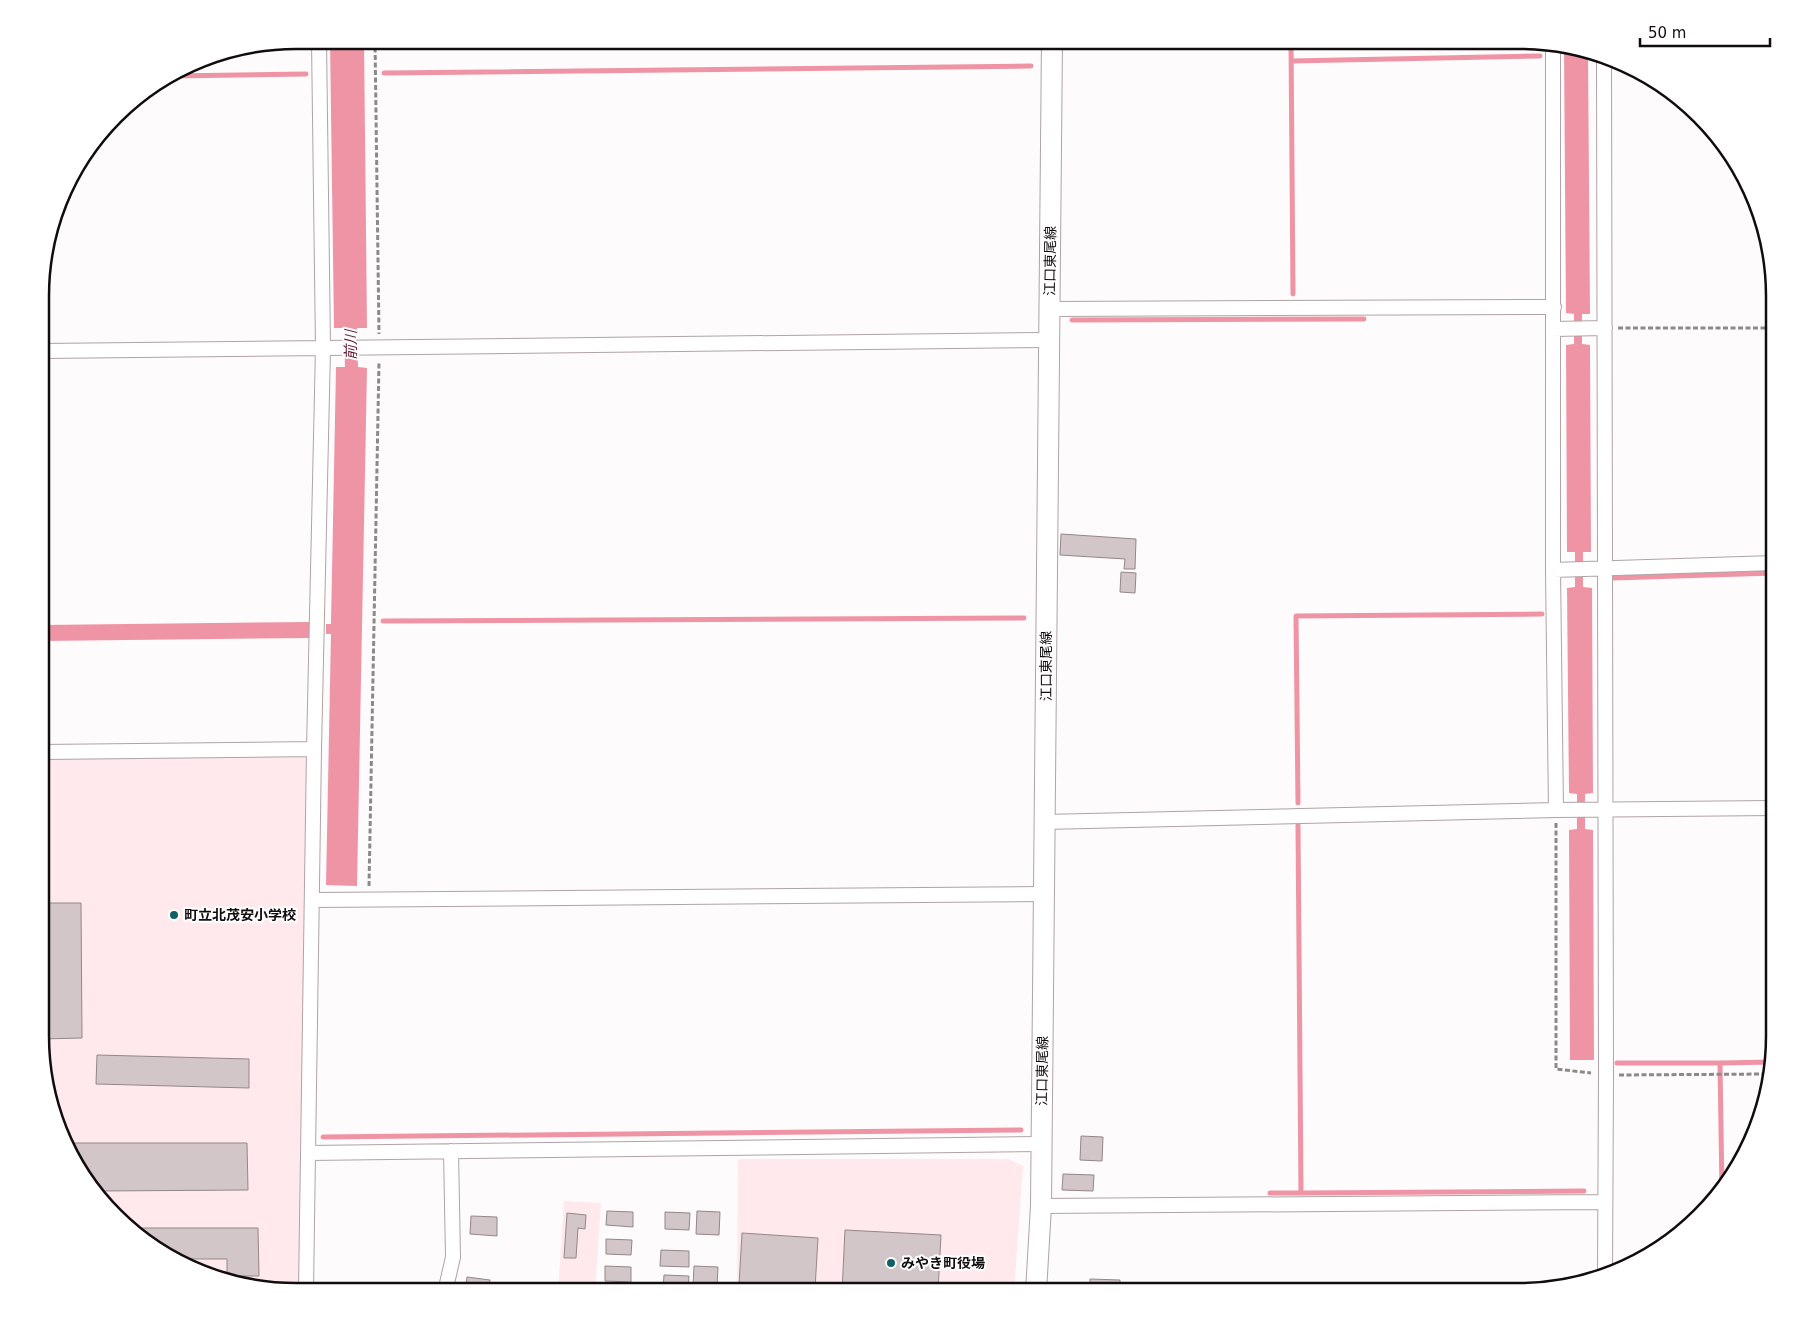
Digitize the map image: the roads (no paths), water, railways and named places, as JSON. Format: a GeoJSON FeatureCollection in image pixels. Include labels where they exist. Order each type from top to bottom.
{"type":"FeatureCollection","features":[{"type":"Feature","properties":{"kind":"main road","name":"江口東尾線"},"geometry":{"type":"LineString","coordinates":[[1037,1283],[1041,1206],[1052,49]]}},
{"type":"Feature","properties":{"kind":"street"},"geometry":{"type":"LineString","coordinates":[[306,1283],[314,749],[323,348],[319,49]]}},
{"type":"Feature","properties":{"kind":"street"},"geometry":{"type":"LineString","coordinates":[[1553,51],[1553,570],[1556,810]]}},
{"type":"Feature","properties":{"kind":"street"},"geometry":{"type":"LineString","coordinates":[[1604,64],[1605,1268]]}},
{"type":"Feature","properties":{"kind":"street"},"geometry":{"type":"LineString","coordinates":[[1049,309],[1554,306]]}},
{"type":"Feature","properties":{"kind":"street"},"geometry":{"type":"LineString","coordinates":[[1554,328],[1605,328]]}},
{"type":"Feature","properties":{"kind":"street"},"geometry":{"type":"LineString","coordinates":[[49,351],[1049,340]]}},
{"type":"Feature","properties":{"kind":"street"},"geometry":{"type":"LineString","coordinates":[[1553,570],[1766,563]]}},
{"type":"Feature","properties":{"kind":"street"},"geometry":{"type":"LineString","coordinates":[[49,752],[314,749]]}},
{"type":"Feature","properties":{"kind":"street"},"geometry":{"type":"LineString","coordinates":[[1044,822],[1556,810],[1766,808]]}},
{"type":"Feature","properties":{"kind":"street"},"geometry":{"type":"LineString","coordinates":[[313,900],[1044,894]]}},
{"type":"Feature","properties":{"kind":"street"},"geometry":{"type":"LineString","coordinates":[[309,1153],[1041,1144]]}},
{"type":"Feature","properties":{"kind":"street"},"geometry":{"type":"LineString","coordinates":[[448,1283],[453,1257],[451,1152]]}},
{"type":"Feature","properties":{"kind":"street"},"geometry":{"type":"LineString","coordinates":[[1041,1206],[1605,1202]]}},
{"type":"Feature","properties":{"kind":"water","name":"前川"},"geometry":{"type":"Polygon","coordinates":[[[330,49],[364,49],[367,328],[357,328],[358,367],[367,368],[357,886],[326,885],[331,634],[326,634],[326,624],[331,624],[336,367],[345,367],[344,328],[334,328],[330,49]]]}},
{"type":"Feature","properties":{"kind":"water"},"geometry":{"type":"Polygon","coordinates":[[[1564,53],[1588,59],[1590,314],[1582,314],[1582,344],[1590,345],[1591,552],[1583,552],[1583,587],[1592,588],[1593,793],[1585,794],[1585,829],[1593,830],[1594,1060],[1570,1060],[1569,830],[1577,829],[1577,794],[1569,793],[1567,588],[1575,587],[1575,552],[1567,552],[1566,345],[1574,344],[1574,314],[1566,313],[1564,53]]]}},
{"type":"Feature","properties":{"kind":"water"},"geometry":{"type":"Polygon","coordinates":[[[309,622],[309,638],[49,641],[49,625],[309,622]]]}},
{"type":"Feature","properties":{"kind":"waterway"},"geometry":{"type":"LineString","coordinates":[[1291,49],[1293,294]]}},
{"type":"Feature","properties":{"kind":"waterway"},"geometry":{"type":"LineString","coordinates":[[1291,61],[1540,56]]}},
{"type":"Feature","properties":{"kind":"waterway"},"geometry":{"type":"LineString","coordinates":[[384,73],[1031,66]]}},
{"type":"Feature","properties":{"kind":"waterway"},"geometry":{"type":"LineString","coordinates":[[183,76],[306,74]]}},
{"type":"Feature","properties":{"kind":"waterway"},"geometry":{"type":"LineString","coordinates":[[1072,320],[1364,319]]}},
{"type":"Feature","properties":{"kind":"waterway"},"geometry":{"type":"LineString","coordinates":[[1613,578],[1766,573]]}},
{"type":"Feature","properties":{"kind":"waterway"},"geometry":{"type":"LineString","coordinates":[[1298,803],[1296,616],[1542,614]]}},
{"type":"Feature","properties":{"kind":"waterway"},"geometry":{"type":"LineString","coordinates":[[383,621],[1024,618]]}},
{"type":"Feature","properties":{"kind":"waterway"},"geometry":{"type":"LineString","coordinates":[[1270,1193],[1301,1193],[1298,825]]}},
{"type":"Feature","properties":{"kind":"waterway"},"geometry":{"type":"LineString","coordinates":[[1720,1063],[1765,1062]]}},
{"type":"Feature","properties":{"kind":"waterway"},"geometry":{"type":"LineString","coordinates":[[1617,1063],[1720,1063],[1722,1178]]}},
{"type":"Feature","properties":{"kind":"waterway"},"geometry":{"type":"LineString","coordinates":[[323,1137],[1021,1130]]}},
{"type":"Feature","properties":{"kind":"waterway"},"geometry":{"type":"LineString","coordinates":[[1301,1193],[1584,1191]]}},
{"type":"Feature","properties":{"kind":"place","name":"町立北茂安小学校"},"geometry":{"type":"Point","coordinates":[174,915]}},
{"type":"Feature","properties":{"kind":"place","name":"みやき町役場"},"geometry":{"type":"Point","coordinates":[891,1263]}}]}
